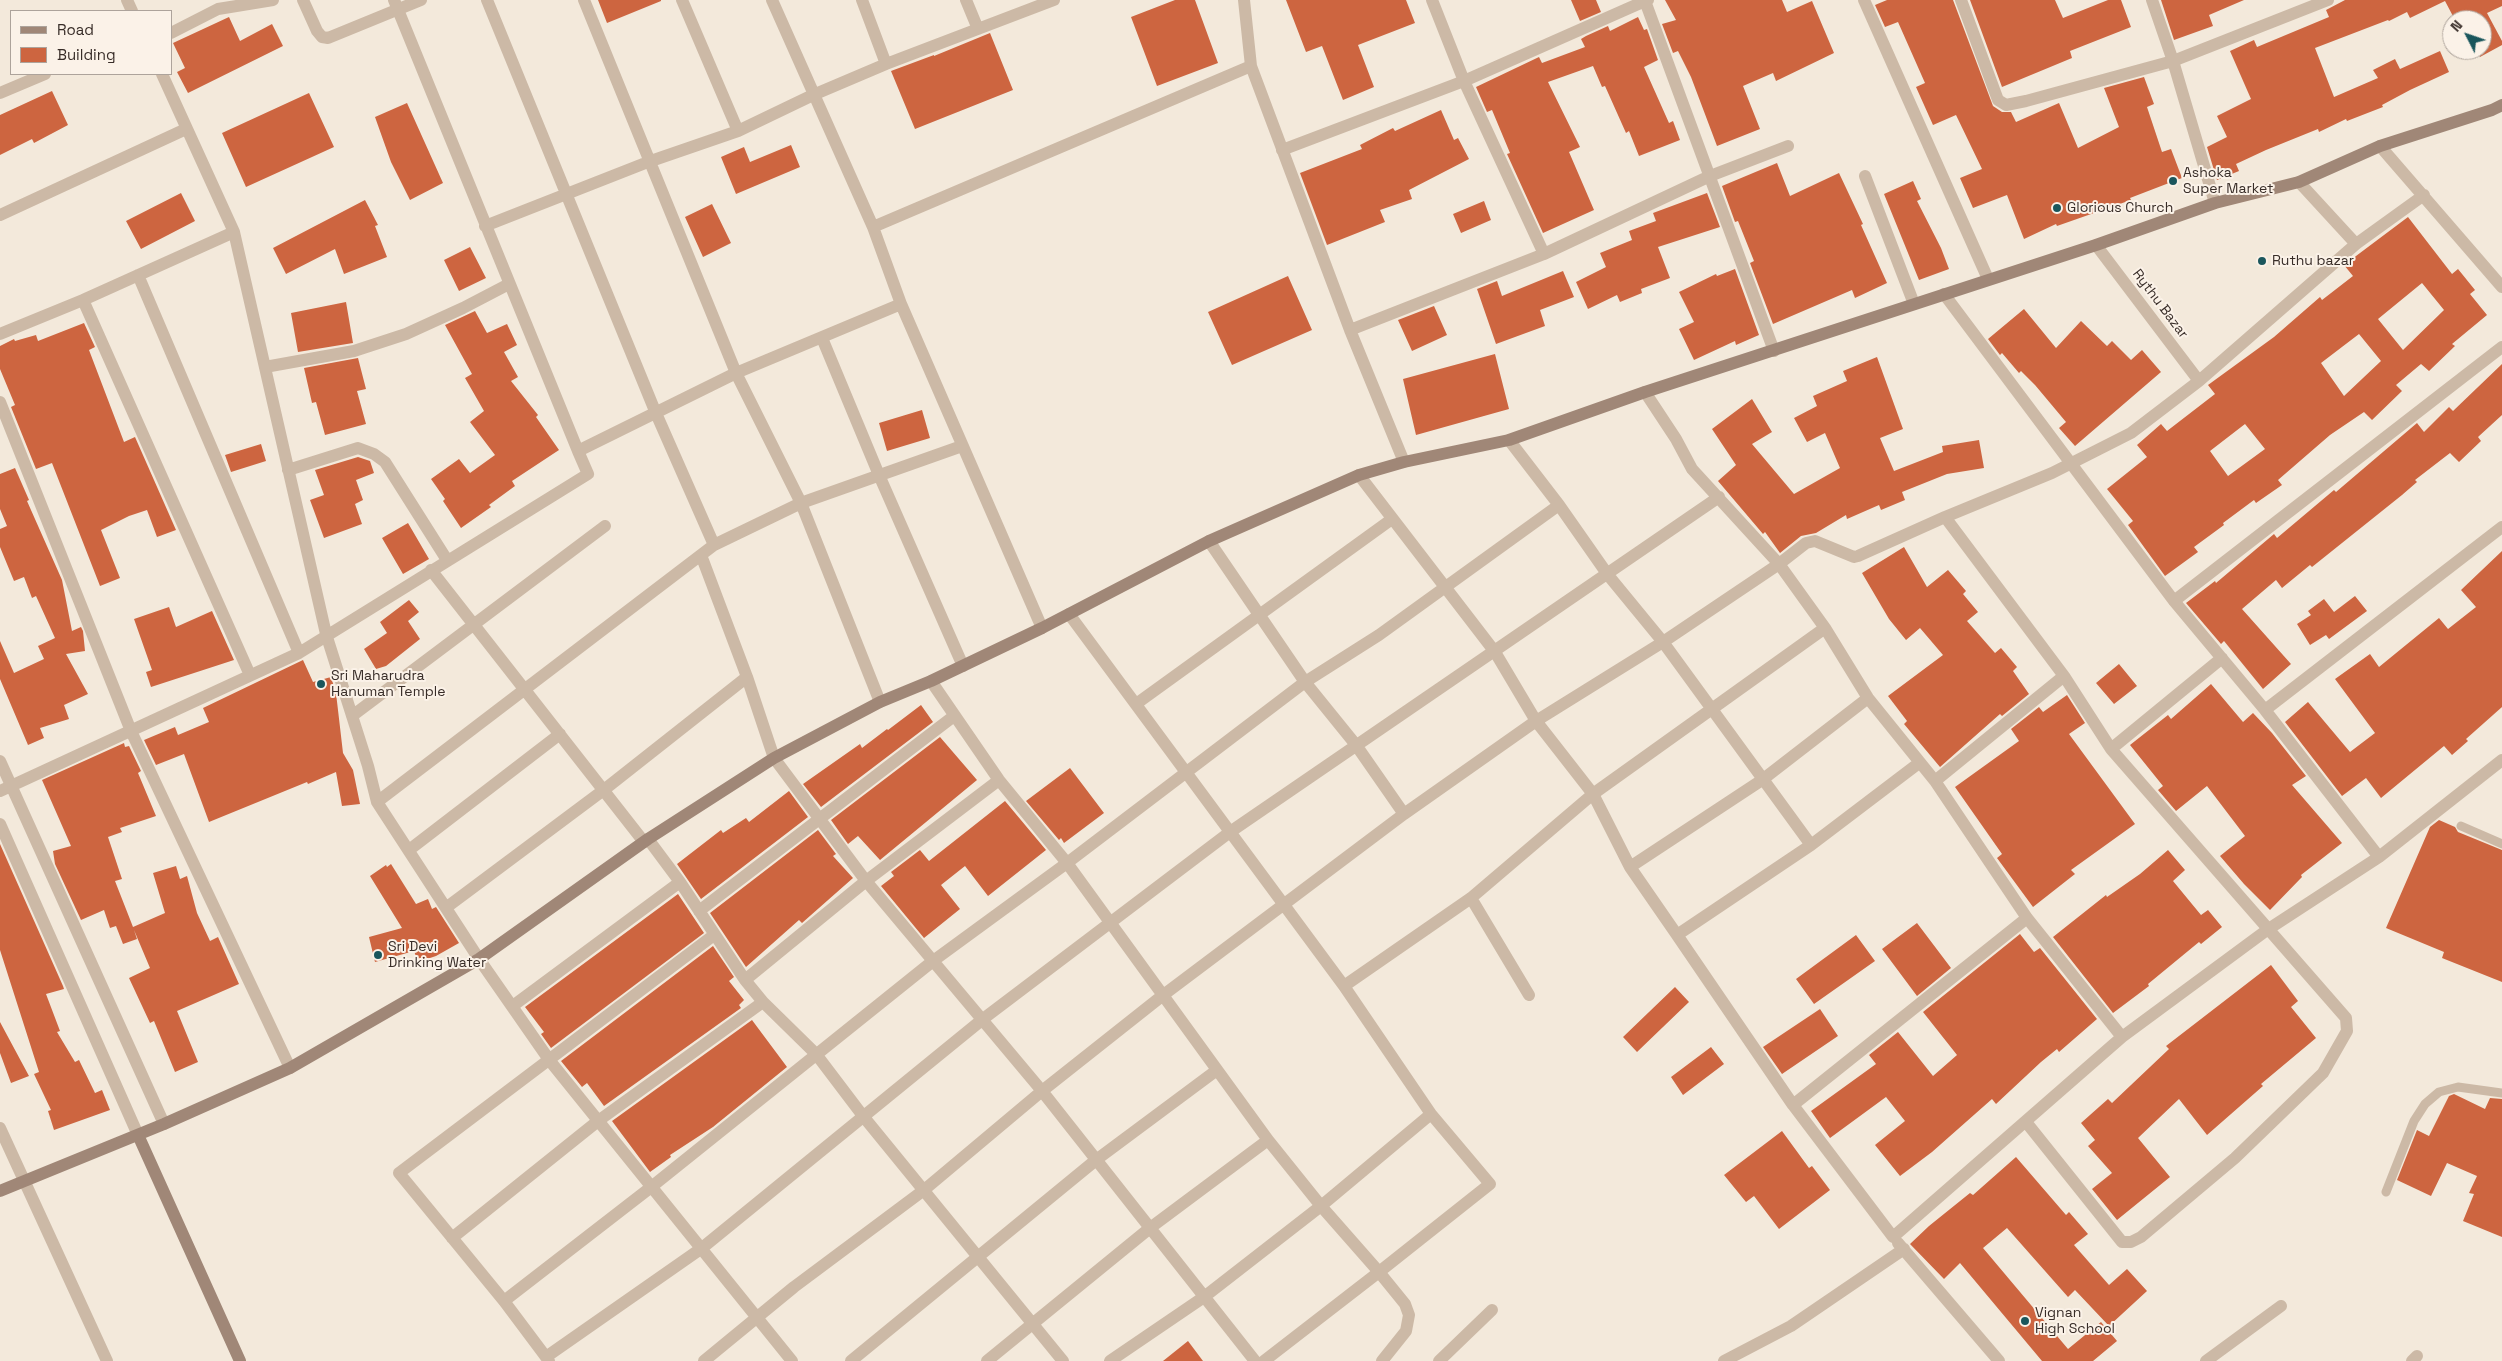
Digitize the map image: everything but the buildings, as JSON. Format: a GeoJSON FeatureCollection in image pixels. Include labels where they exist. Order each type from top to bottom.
{"type":"FeatureCollection","features":[{"type":"Feature","properties":{"kind":"main road"},"geometry":{"type":"LineString","coordinates":[[0,1191],[164,1124],[290,1068],[479,959],[646,840],[774,758],[880,702],[931,681],[1042,628],[1209,542],[1359,475],[1404,462],[1509,440],[1645,392],[2096,245],[2215,203],[2299,182],[2380,146],[2492,110],[2502,105]]}},
{"type":"Feature","properties":{"kind":"main road"},"geometry":{"type":"LineString","coordinates":[[138,1135],[240,1361]]}},
{"type":"Feature","properties":{"kind":"street"},"geometry":{"type":"LineString","coordinates":[[172,32],[216,4],[273,0]]}},
{"type":"Feature","properties":{"kind":"street"},"geometry":{"type":"LineString","coordinates":[[303,0],[322,38],[328,38],[396,4],[420,0]]}},
{"type":"Feature","properties":{"kind":"street"},"geometry":{"type":"LineString","coordinates":[[486,0],[568,195],[655,411],[714,545]]}},
{"type":"Feature","properties":{"kind":"street"},"geometry":{"type":"LineString","coordinates":[[584,0],[648,162],[736,373],[801,503],[880,702]]}},
{"type":"Feature","properties":{"kind":"street"},"geometry":{"type":"LineString","coordinates":[[682,0],[738,132]]}},
{"type":"Feature","properties":{"kind":"street"},"geometry":{"type":"LineString","coordinates":[[772,0],[874,227],[901,304],[1042,628]]}},
{"type":"Feature","properties":{"kind":"street"},"geometry":{"type":"LineString","coordinates":[[862,0],[886,64]]}},
{"type":"Feature","properties":{"kind":"street"},"geometry":{"type":"LineString","coordinates":[[966,0],[978,29]]}},
{"type":"Feature","properties":{"kind":"street"},"geometry":{"type":"LineString","coordinates":[[485,226],[648,162],[738,132],[813,94],[1054,0]]}},
{"type":"Feature","properties":{"kind":"street"},"geometry":{"type":"LineString","coordinates":[[1245,0],[1250,66],[1350,330],[1404,462]]}},
{"type":"Feature","properties":{"kind":"street"},"geometry":{"type":"LineString","coordinates":[[1432,0],[1464,80],[1544,254]]}},
{"type":"Feature","properties":{"kind":"street"},"geometry":{"type":"LineString","coordinates":[[1864,0],[1988,279]]}},
{"type":"Feature","properties":{"kind":"street"},"geometry":{"type":"LineString","coordinates":[[1961,0],[1998,100],[2006,104],[2026,101],[2173,61],[2328,0]]}},
{"type":"Feature","properties":{"kind":"street"},"geometry":{"type":"LineString","coordinates":[[2152,0],[2173,61],[2215,203]]}},
{"type":"Feature","properties":{"kind":"street"},"geometry":{"type":"LineString","coordinates":[[1282,150],[1464,80],[1646,1],[1774,351]]}},
{"type":"Feature","properties":{"kind":"street"},"geometry":{"type":"LineString","coordinates":[[6,789],[299,653],[326,634],[588,474],[485,226],[396,4]]}},
{"type":"Feature","properties":{"kind":"street"},"geometry":{"type":"LineString","coordinates":[[874,227],[1250,66]]}},
{"type":"Feature","properties":{"kind":"street"},"geometry":{"type":"LineString","coordinates":[[0,93],[43,75]]}},
{"type":"Feature","properties":{"kind":"street"},"geometry":{"type":"LineString","coordinates":[[162,75],[234,232],[326,634],[377,802],[448,907],[479,959],[514,1005],[550,1061],[650,1188],[702,1248],[792,1361]]}},
{"type":"Feature","properties":{"kind":"street"},"geometry":{"type":"LineString","coordinates":[[0,215],[186,129]]}},
{"type":"Feature","properties":{"kind":"street"},"geometry":{"type":"LineString","coordinates":[[1350,330],[1544,254],[1710,176],[1788,146]]}},
{"type":"Feature","properties":{"kind":"street"},"geometry":{"type":"LineString","coordinates":[[2380,146],[2502,287]]}},
{"type":"Feature","properties":{"kind":"street"},"geometry":{"type":"LineString","coordinates":[[1864,176],[1914,304]]}},
{"type":"Feature","properties":{"kind":"street"},"geometry":{"type":"LineString","coordinates":[[2299,182],[2356,244]]}},
{"type":"Feature","properties":{"kind":"street"},"geometry":{"type":"LineString","coordinates":[[704,1361],[794,1288],[924,1190],[1042,1091],[1162,996],[1404,814],[1536,721],[1663,642],[1811,541],[1854,557],[1858,556],[1945,517],[2070,465],[2131,434],[2199,381],[2356,244],[2424,195]]}},
{"type":"Feature","properties":{"kind":"street"},"geometry":{"type":"LineString","coordinates":[[0,334],[83,300],[234,232]]}},
{"type":"Feature","properties":{"kind":"street","name":"Rythu Bazar"},"geometry":{"type":"LineString","coordinates":[[2096,245],[2199,381]]}},
{"type":"Feature","properties":{"kind":"street"},"geometry":{"type":"LineString","coordinates":[[138,275],[299,653]]}},
{"type":"Feature","properties":{"kind":"street"},"geometry":{"type":"LineString","coordinates":[[264,367],[354,351],[406,334],[463,308],[509,284]]}},
{"type":"Feature","properties":{"kind":"street"},"geometry":{"type":"LineString","coordinates":[[1944,294],[2070,465],[2174,601],[2264,710],[2379,858]]}},
{"type":"Feature","properties":{"kind":"street"},"geometry":{"type":"LineString","coordinates":[[83,300],[250,675]]}},
{"type":"Feature","properties":{"kind":"street"},"geometry":{"type":"LineString","coordinates":[[578,451],[655,411],[736,373],[901,304]]}},
{"type":"Feature","properties":{"kind":"street"},"geometry":{"type":"LineString","coordinates":[[822,338],[879,475],[963,666]]}},
{"type":"Feature","properties":{"kind":"street"},"geometry":{"type":"LineString","coordinates":[[2174,601],[2502,347]]}},
{"type":"Feature","properties":{"kind":"street"},"geometry":{"type":"LineString","coordinates":[[1645,392],[1676,439],[1692,469],[1779,564],[1825,628],[1868,698],[1935,782],[2027,918],[2122,1037]]}},
{"type":"Feature","properties":{"kind":"street"},"geometry":{"type":"LineString","coordinates":[[0,402],[131,731],[290,1068]]}},
{"type":"Feature","properties":{"kind":"street"},"geometry":{"type":"LineString","coordinates":[[1509,440],[1559,504],[1608,575],[1663,642],[1811,845]]}},
{"type":"Feature","properties":{"kind":"street"},"geometry":{"type":"LineString","coordinates":[[377,802],[714,545],[801,503],[962,446]]}},
{"type":"Feature","properties":{"kind":"street"},"geometry":{"type":"LineString","coordinates":[[288,470],[358,448],[374,454],[385,462],[447,560]]}},
{"type":"Feature","properties":{"kind":"street"},"geometry":{"type":"LineString","coordinates":[[1359,475],[1495,652],[1536,721],[1593,794],[1630,867],[1793,1105],[1894,1237],[1999,1361]]}},
{"type":"Feature","properties":{"kind":"street"},"geometry":{"type":"LineString","coordinates":[[714,935],[550,1061],[399,1173],[504,1301],[548,1359],[702,1248],[983,1019],[1230,832],[1608,575],[1719,497]]}},
{"type":"Feature","properties":{"kind":"street"},"geometry":{"type":"LineString","coordinates":[[504,1301],[650,1188],[934,961],[1067,863],[1305,682],[1379,635],[1559,504]]}},
{"type":"Feature","properties":{"kind":"street"},"geometry":{"type":"LineString","coordinates":[[1945,517],[2064,676],[2111,749],[2267,930],[2346,1018],[2348,1030],[2323,1072],[2235,1158],[2141,1237],[2131,1242],[2122,1242],[2026,1122]]}},
{"type":"Feature","properties":{"kind":"street"},"geometry":{"type":"LineString","coordinates":[[1136,704],[1392,519]]}},
{"type":"Feature","properties":{"kind":"street"},"geometry":{"type":"LineString","coordinates":[[352,716],[605,526]]}},
{"type":"Feature","properties":{"kind":"street"},"geometry":{"type":"LineString","coordinates":[[2264,710],[2502,527]]}},
{"type":"Feature","properties":{"kind":"street"},"geometry":{"type":"LineString","coordinates":[[1209,542],[1257,615],[1305,682],[1356,745],[1404,814]]}},
{"type":"Feature","properties":{"kind":"street"},"geometry":{"type":"LineString","coordinates":[[701,555],[747,677],[774,758],[866,881],[1042,1091],[1255,1361]]}},
{"type":"Feature","properties":{"kind":"street"},"geometry":{"type":"LineString","coordinates":[[431,570],[524,689],[680,882],[745,980],[763,1002],[816,1054],[863,1116],[1063,1361]]}},
{"type":"Feature","properties":{"kind":"street"},"geometry":{"type":"LineString","coordinates":[[1070,614],[1283,906],[1344,986],[1431,1114],[1490,1184],[1264,1361]]}},
{"type":"Feature","properties":{"kind":"street"},"geometry":{"type":"LineString","coordinates":[[1344,986],[1470,898],[1593,794],[1713,710],[1825,628]]}},
{"type":"Feature","properties":{"kind":"street"},"geometry":{"type":"LineString","coordinates":[[2111,749],[2222,658]]}},
{"type":"Feature","properties":{"kind":"street"},"geometry":{"type":"LineString","coordinates":[[1935,782],[2064,676]]}},
{"type":"Feature","properties":{"kind":"street"},"geometry":{"type":"LineString","coordinates":[[448,907],[605,789],[747,677]]}},
{"type":"Feature","properties":{"kind":"street"},"geometry":{"type":"LineString","coordinates":[[931,681],[998,780],[1067,863],[1268,1140],[1321,1206],[1405,1304],[1409,1315],[1406,1331],[1382,1361]]}},
{"type":"Feature","properties":{"kind":"street"},"geometry":{"type":"LineString","coordinates":[[1630,867],[1762,780],[1868,698]]}},
{"type":"Feature","properties":{"kind":"street"},"geometry":{"type":"LineString","coordinates":[[699,911],[820,821],[954,716]]}},
{"type":"Feature","properties":{"kind":"street"},"geometry":{"type":"LineString","coordinates":[[409,850],[560,734]]}},
{"type":"Feature","properties":{"kind":"street"},"geometry":{"type":"LineString","coordinates":[[1894,1237],[2122,1037],[2267,930],[2379,858],[2502,760]]}},
{"type":"Feature","properties":{"kind":"street"},"geometry":{"type":"LineString","coordinates":[[0,761],[6,789],[164,1124]]}},
{"type":"Feature","properties":{"kind":"street"},"geometry":{"type":"LineString","coordinates":[[1677,935],[1811,845],[1919,763]]}},
{"type":"Feature","properties":{"kind":"street"},"geometry":{"type":"LineString","coordinates":[[745,980],[866,881],[998,780]]}},
{"type":"Feature","properties":{"kind":"street"},"geometry":{"type":"LineString","coordinates":[[0,824],[138,1135]]}},
{"type":"Feature","properties":{"kind":"street"},"geometry":{"type":"LineString","coordinates":[[514,1005],[680,882]]}},
{"type":"Feature","properties":{"kind":"street"},"geometry":{"type":"LineString","coordinates":[[1470,898],[1529,995]]}},
{"type":"Feature","properties":{"kind":"street"},"geometry":{"type":"LineString","coordinates":[[1793,1105],[2027,918]]}},
{"type":"Feature","properties":{"kind":"street"},"geometry":{"type":"LineString","coordinates":[[452,1238],[598,1121],[763,1002]]}},
{"type":"Feature","properties":{"kind":"street"},"geometry":{"type":"LineString","coordinates":[[851,1361],[1096,1160],[1217,1070]]}},
{"type":"Feature","properties":{"kind":"street"},"geometry":{"type":"LineString","coordinates":[[1110,1361],[1204,1296],[1321,1206],[1431,1114]]}},
{"type":"Feature","properties":{"kind":"street"},"geometry":{"type":"LineString","coordinates":[[0,1128],[23,1182],[107,1361]]}},
{"type":"Feature","properties":{"kind":"street"},"geometry":{"type":"LineString","coordinates":[[987,1361],[1150,1228],[1268,1140]]}},
{"type":"Feature","properties":{"kind":"street"},"geometry":{"type":"LineString","coordinates":[[1724,1361],[1791,1326],[1904,1249]]}},
{"type":"Feature","properties":{"kind":"street"},"geometry":{"type":"LineString","coordinates":[[2206,1361],[2281,1306]]}},
{"type":"Feature","properties":{"kind":"street"},"geometry":{"type":"LineString","coordinates":[[1439,1361],[1492,1310]]}},
{"type":"Feature","properties":{"kind":"lane"},"geometry":{"type":"LineString","coordinates":[[2461,826],[2502,844]]}},
{"type":"Feature","properties":{"kind":"lane"},"geometry":{"type":"LineString","coordinates":[[2386,1192],[2414,1121],[2425,1104],[2439,1092],[2458,1087],[2502,1093]]}},
{"type":"Feature","properties":{"kind":"place","name":"Ashoka Super Market"},"geometry":{"type":"Point","coordinates":[2173,181]}},
{"type":"Feature","properties":{"kind":"place","name":"Glorious Church"},"geometry":{"type":"Point","coordinates":[2057,208]}},
{"type":"Feature","properties":{"kind":"place","name":"Ruthu bazar"},"geometry":{"type":"Point","coordinates":[2262,261]}},
{"type":"Feature","properties":{"kind":"place","name":"Sri Maharudra Hanuman Temple"},"geometry":{"type":"Point","coordinates":[321,684]}},
{"type":"Feature","properties":{"kind":"place","name":"Sri Devi Drinking Water"},"geometry":{"type":"Point","coordinates":[378,955]}},
{"type":"Feature","properties":{"kind":"place","name":"Vignan High School"},"geometry":{"type":"Point","coordinates":[2025,1321]}}]}
